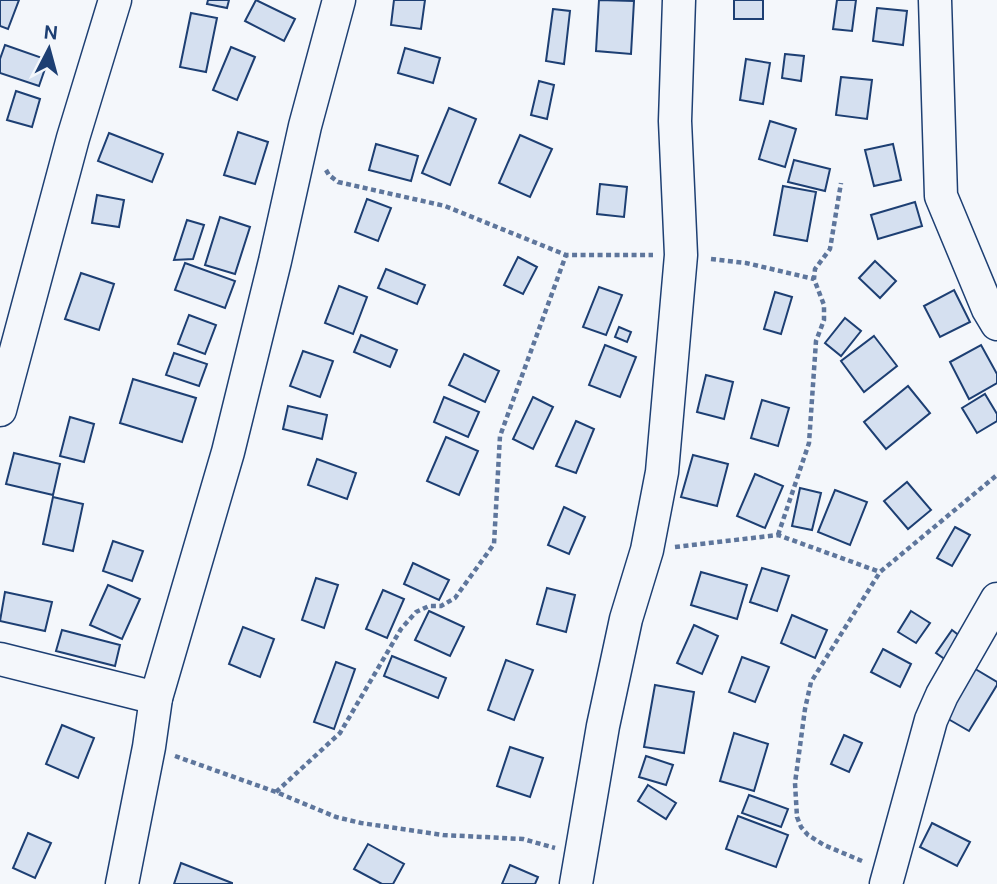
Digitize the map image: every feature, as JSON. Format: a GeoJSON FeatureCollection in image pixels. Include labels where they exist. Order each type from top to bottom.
{"type":"FeatureCollection","features":[{"type":"Feature","properties":{"kind":"street"},"geometry":{"type":"LineString","coordinates":[[0,410],[73,138],[115,0]]}},
{"type":"Feature","properties":{"kind":"street"},"geometry":{"type":"LineString","coordinates":[[122,884],[156,698],[231,439],[305,126],[339,0]]}},
{"type":"Feature","properties":{"kind":"street"},"geometry":{"type":"LineString","coordinates":[[579,870],[603,726],[626,619],[647,550],[662,471],[681,256],[675,121],[679,0]]}},
{"type":"Feature","properties":{"kind":"street"},"geometry":{"type":"LineString","coordinates":[[935,0],[941,196],[988,309],[997,324]]}},
{"type":"Feature","properties":{"kind":"street"},"geometry":{"type":"LineString","coordinates":[[888,878],[931,720],[942,695],[986,648],[997,599]]}},
{"type":"Feature","properties":{"kind":"street"},"geometry":{"type":"LineString","coordinates":[[0,659],[156,698]]}},
{"type":"Feature","properties":{"kind":"path"},"geometry":{"type":"LineString","coordinates":[[276,792],[340,733],[401,629],[416,612],[429,606],[447,604],[455,598],[494,544],[497,529],[500,436],[566,255],[445,206],[338,182],[329,175],[321,145],[305,126]]}},
{"type":"Feature","properties":{"kind":"path"},"geometry":{"type":"LineString","coordinates":[[778,535],[809,443],[816,341],[824,320],[824,305],[814,279],[815,269],[830,249],[841,183]]}},
{"type":"Feature","properties":{"kind":"path"},"geometry":{"type":"LineString","coordinates":[[888,878],[824,845],[801,827],[795,805],[795,783],[811,682],[880,572],[997,475]]}},
{"type":"Feature","properties":{"kind":"path"},"geometry":{"type":"LineString","coordinates":[[647,550],[778,535],[880,572]]}},
{"type":"Feature","properties":{"kind":"path"},"geometry":{"type":"LineString","coordinates":[[149,747],[276,792],[336,817],[443,835],[523,839],[579,870]]}},
{"type":"Feature","properties":{"kind":"building"},"geometry":{"type":"Polygon","coordinates":[[[0,0],[19,0],[8,29],[0,26],[0,0]]]}},
{"type":"Feature","properties":{"kind":"building"},"geometry":{"type":"Polygon","coordinates":[[[208,0],[229,0],[227,8],[207,4],[208,0]]]}},
{"type":"Feature","properties":{"kind":"building"},"geometry":{"type":"Polygon","coordinates":[[[256,0],[295,19],[284,41],[245,21],[256,0]]]}},
{"type":"Feature","properties":{"kind":"building"},"geometry":{"type":"Polygon","coordinates":[[[394,0],[425,0],[421,29],[391,25],[394,0]]]}},
{"type":"Feature","properties":{"kind":"building"},"geometry":{"type":"Polygon","coordinates":[[[599,0],[634,1],[631,54],[596,51],[599,0]]]}},
{"type":"Feature","properties":{"kind":"building"},"geometry":{"type":"Polygon","coordinates":[[[734,0],[763,0],[763,19],[734,19],[734,0]]]}},
{"type":"Feature","properties":{"kind":"building"},"geometry":{"type":"Polygon","coordinates":[[[837,0],[856,0],[852,31],[833,29],[837,0]]]}},
{"type":"Feature","properties":{"kind":"building"},"geometry":{"type":"Polygon","coordinates":[[[877,8],[907,11],[903,45],[873,41],[877,8]]]}},
{"type":"Feature","properties":{"kind":"building"},"geometry":{"type":"Polygon","coordinates":[[[553,9],[570,11],[564,64],[546,61],[553,9]]]}},
{"type":"Feature","properties":{"kind":"building"},"geometry":{"type":"Polygon","coordinates":[[[191,13],[217,18],[206,72],[180,67],[191,13]]]}},
{"type":"Feature","properties":{"kind":"building"},"geometry":{"type":"Polygon","coordinates":[[[5,45],[48,60],[39,86],[0,73],[0,59],[5,45]]]}},
{"type":"Feature","properties":{"kind":"building"},"geometry":{"type":"Polygon","coordinates":[[[231,47],[255,57],[237,100],[213,90],[231,47]]]}},
{"type":"Feature","properties":{"kind":"building"},"geometry":{"type":"Polygon","coordinates":[[[405,48],[440,58],[433,83],[398,73],[405,48]]]}},
{"type":"Feature","properties":{"kind":"building"},"geometry":{"type":"Polygon","coordinates":[[[785,54],[804,56],[801,81],[782,78],[785,54]]]}},
{"type":"Feature","properties":{"kind":"building"},"geometry":{"type":"Polygon","coordinates":[[[746,59],[770,63],[763,104],[740,100],[746,59]]]}},
{"type":"Feature","properties":{"kind":"building"},"geometry":{"type":"Polygon","coordinates":[[[841,77],[872,80],[867,119],[836,115],[841,77]]]}},
{"type":"Feature","properties":{"kind":"building"},"geometry":{"type":"Polygon","coordinates":[[[539,81],[554,85],[547,119],[531,115],[539,81]]]}},
{"type":"Feature","properties":{"kind":"building"},"geometry":{"type":"Polygon","coordinates":[[[16,91],[40,99],[32,127],[7,120],[16,91]]]}},
{"type":"Feature","properties":{"kind":"building"},"geometry":{"type":"Polygon","coordinates":[[[449,108],[476,119],[450,185],[422,173],[449,108]]]}},
{"type":"Feature","properties":{"kind":"building"},"geometry":{"type":"Polygon","coordinates":[[[770,121],[796,129],[785,167],[759,159],[770,121]]]}},
{"type":"Feature","properties":{"kind":"building"},"geometry":{"type":"Polygon","coordinates":[[[238,132],[268,142],[255,184],[224,175],[238,132]]]}},
{"type":"Feature","properties":{"kind":"building"},"geometry":{"type":"Polygon","coordinates":[[[109,133],[163,154],[152,182],[98,161],[109,133]]]}},
{"type":"Feature","properties":{"kind":"building"},"geometry":{"type":"Polygon","coordinates":[[[520,135],[552,149],[530,197],[499,183],[520,135]]]}},
{"type":"Feature","properties":{"kind":"building"},"geometry":{"type":"Polygon","coordinates":[[[376,144],[418,156],[411,181],[369,170],[376,144]]]}},
{"type":"Feature","properties":{"kind":"building"},"geometry":{"type":"Polygon","coordinates":[[[893,144],[901,180],[874,186],[865,150],[893,144]]]}},
{"type":"Feature","properties":{"kind":"building"},"geometry":{"type":"Polygon","coordinates":[[[794,160],[830,169],[825,191],[788,182],[794,160]]]}},
{"type":"Feature","properties":{"kind":"building"},"geometry":{"type":"Polygon","coordinates":[[[600,184],[627,187],[624,217],[597,214],[600,184]]]}},
{"type":"Feature","properties":{"kind":"building"},"geometry":{"type":"Polygon","coordinates":[[[783,186],[816,192],[807,241],[774,235],[783,186]]]}},
{"type":"Feature","properties":{"kind":"building"},"geometry":{"type":"Polygon","coordinates":[[[97,195],[124,200],[119,227],[92,223],[97,195]]]}},
{"type":"Feature","properties":{"kind":"building"},"geometry":{"type":"Polygon","coordinates":[[[367,199],[391,208],[378,241],[355,232],[367,199]]]}},
{"type":"Feature","properties":{"kind":"building"},"geometry":{"type":"Polygon","coordinates":[[[915,202],[922,226],[878,239],[871,215],[915,202]]]}},
{"type":"Feature","properties":{"kind":"building"},"geometry":{"type":"Polygon","coordinates":[[[220,217],[250,227],[235,274],[205,265],[220,217]]]}},
{"type":"Feature","properties":{"kind":"building"},"geometry":{"type":"Polygon","coordinates":[[[187,220],[204,225],[193,259],[174,260],[187,220]]]}},
{"type":"Feature","properties":{"kind":"building"},"geometry":{"type":"Polygon","coordinates":[[[518,257],[537,267],[523,294],[504,285],[518,257]]]}},
{"type":"Feature","properties":{"kind":"building"},"geometry":{"type":"Polygon","coordinates":[[[875,261],[896,281],[880,298],[859,278],[875,261]]]}},
{"type":"Feature","properties":{"kind":"building"},"geometry":{"type":"Polygon","coordinates":[[[185,263],[235,281],[225,308],[175,290],[185,263]]]}},
{"type":"Feature","properties":{"kind":"building"},"geometry":{"type":"Polygon","coordinates":[[[386,269],[425,285],[417,304],[378,288],[386,269]]]}},
{"type":"Feature","properties":{"kind":"building"},"geometry":{"type":"Polygon","coordinates":[[[81,273],[114,284],[99,330],[65,319],[81,273]]]}},
{"type":"Feature","properties":{"kind":"building"},"geometry":{"type":"Polygon","coordinates":[[[339,286],[367,297],[353,334],[325,323],[339,286]]]}},
{"type":"Feature","properties":{"kind":"building"},"geometry":{"type":"Polygon","coordinates":[[[599,287],[622,295],[606,335],[583,327],[599,287]]]}},
{"type":"Feature","properties":{"kind":"building"},"geometry":{"type":"Polygon","coordinates":[[[954,290],[970,322],[940,337],[924,306],[954,290]]]}},
{"type":"Feature","properties":{"kind":"building"},"geometry":{"type":"Polygon","coordinates":[[[775,292],[792,297],[781,334],[764,329],[775,292]]]}},
{"type":"Feature","properties":{"kind":"building"},"geometry":{"type":"Polygon","coordinates":[[[189,315],[216,325],[205,354],[178,344],[189,315]]]}},
{"type":"Feature","properties":{"kind":"building"},"geometry":{"type":"Polygon","coordinates":[[[845,318],[861,331],[841,356],[825,343],[845,318]]]}},
{"type":"Feature","properties":{"kind":"building"},"geometry":{"type":"Polygon","coordinates":[[[619,327],[631,332],[627,342],[615,337],[619,327]]]}},
{"type":"Feature","properties":{"kind":"building"},"geometry":{"type":"Polygon","coordinates":[[[361,335],[397,350],[390,367],[354,352],[361,335]]]}},
{"type":"Feature","properties":{"kind":"building"},"geometry":{"type":"Polygon","coordinates":[[[874,336],[897,366],[864,392],[841,361],[874,336]]]}},
{"type":"Feature","properties":{"kind":"building"},"geometry":{"type":"Polygon","coordinates":[[[605,345],[636,357],[620,397],[589,385],[605,345]]]}},
{"type":"Feature","properties":{"kind":"building"},"geometry":{"type":"Polygon","coordinates":[[[981,345],[997,374],[997,383],[969,399],[950,362],[981,345]]]}},
{"type":"Feature","properties":{"kind":"building"},"geometry":{"type":"Polygon","coordinates":[[[303,351],[333,361],[320,397],[290,386],[303,351]]]}},
{"type":"Feature","properties":{"kind":"building"},"geometry":{"type":"Polygon","coordinates":[[[174,353],[207,364],[199,386],[166,375],[174,353]]]}},
{"type":"Feature","properties":{"kind":"building"},"geometry":{"type":"Polygon","coordinates":[[[464,354],[499,371],[485,402],[449,385],[464,354]]]}},
{"type":"Feature","properties":{"kind":"building"},"geometry":{"type":"Polygon","coordinates":[[[706,375],[733,382],[724,419],[697,412],[706,375]]]}},
{"type":"Feature","properties":{"kind":"building"},"geometry":{"type":"Polygon","coordinates":[[[133,379],[196,398],[182,442],[120,423],[133,379]]]}},
{"type":"Feature","properties":{"kind":"building"},"geometry":{"type":"Polygon","coordinates":[[[908,386],[930,413],[886,449],[864,422],[908,386]]]}},
{"type":"Feature","properties":{"kind":"building"},"geometry":{"type":"Polygon","coordinates":[[[985,394],[997,414],[997,421],[977,433],[962,408],[985,394]]]}},
{"type":"Feature","properties":{"kind":"building"},"geometry":{"type":"Polygon","coordinates":[[[444,397],[479,412],[468,437],[434,422],[444,397]]]}},
{"type":"Feature","properties":{"kind":"building"},"geometry":{"type":"Polygon","coordinates":[[[533,397],[553,407],[533,449],[513,439],[533,397]]]}},
{"type":"Feature","properties":{"kind":"building"},"geometry":{"type":"Polygon","coordinates":[[[762,400],[789,408],[778,446],[751,438],[762,400]]]}},
{"type":"Feature","properties":{"kind":"building"},"geometry":{"type":"Polygon","coordinates":[[[288,406],[327,415],[322,439],[283,429],[288,406]]]}},
{"type":"Feature","properties":{"kind":"building"},"geometry":{"type":"Polygon","coordinates":[[[70,417],[94,424],[84,462],[60,456],[70,417]]]}},
{"type":"Feature","properties":{"kind":"building"},"geometry":{"type":"Polygon","coordinates":[[[576,421],[594,429],[576,473],[556,466],[576,421]]]}},
{"type":"Feature","properties":{"kind":"building"},"geometry":{"type":"Polygon","coordinates":[[[446,437],[478,451],[459,495],[427,481],[446,437]]]}},
{"type":"Feature","properties":{"kind":"building"},"geometry":{"type":"Polygon","coordinates":[[[14,453],[60,464],[53,495],[6,484],[14,453]]]}},
{"type":"Feature","properties":{"kind":"building"},"geometry":{"type":"Polygon","coordinates":[[[693,455],[728,464],[717,506],[681,497],[693,455]]]}},
{"type":"Feature","properties":{"kind":"building"},"geometry":{"type":"Polygon","coordinates":[[[317,459],[356,473],[347,499],[308,485],[317,459]]]}},
{"type":"Feature","properties":{"kind":"building"},"geometry":{"type":"Polygon","coordinates":[[[755,474],[783,486],[765,528],[737,516],[755,474]]]}},
{"type":"Feature","properties":{"kind":"building"},"geometry":{"type":"Polygon","coordinates":[[[907,482],[931,510],[908,529],[884,501],[907,482]]]}},
{"type":"Feature","properties":{"kind":"building"},"geometry":{"type":"Polygon","coordinates":[[[800,488],[821,493],[812,530],[792,526],[800,488]]]}},
{"type":"Feature","properties":{"kind":"building"},"geometry":{"type":"Polygon","coordinates":[[[835,490],[867,502],[850,545],[818,532],[835,490]]]}},
{"type":"Feature","properties":{"kind":"building"},"geometry":{"type":"Polygon","coordinates":[[[53,497],[83,504],[73,551],[43,544],[53,497]]]}},
{"type":"Feature","properties":{"kind":"building"},"geometry":{"type":"Polygon","coordinates":[[[564,507],[585,517],[569,554],[548,545],[564,507]]]}},
{"type":"Feature","properties":{"kind":"building"},"geometry":{"type":"Polygon","coordinates":[[[955,527],[970,535],[952,566],[937,558],[955,527]]]}},
{"type":"Feature","properties":{"kind":"building"},"geometry":{"type":"Polygon","coordinates":[[[113,541],[143,551],[132,581],[103,571],[113,541]]]}},
{"type":"Feature","properties":{"kind":"building"},"geometry":{"type":"Polygon","coordinates":[[[413,563],[449,580],[439,600],[404,584],[413,563]]]}},
{"type":"Feature","properties":{"kind":"building"},"geometry":{"type":"Polygon","coordinates":[[[762,568],[789,576],[777,611],[750,602],[762,568]]]}},
{"type":"Feature","properties":{"kind":"building"},"geometry":{"type":"Polygon","coordinates":[[[701,572],[747,585],[737,619],[691,605],[701,572]]]}},
{"type":"Feature","properties":{"kind":"building"},"geometry":{"type":"Polygon","coordinates":[[[316,578],[338,585],[324,628],[302,620],[316,578]]]}},
{"type":"Feature","properties":{"kind":"building"},"geometry":{"type":"Polygon","coordinates":[[[108,585],[140,599],[122,639],[90,625],[108,585]]]}},
{"type":"Feature","properties":{"kind":"building"},"geometry":{"type":"Polygon","coordinates":[[[547,588],[575,595],[566,632],[537,624],[547,588]]]}},
{"type":"Feature","properties":{"kind":"building"},"geometry":{"type":"Polygon","coordinates":[[[383,590],[404,599],[387,638],[366,629],[383,590]]]}},
{"type":"Feature","properties":{"kind":"building"},"geometry":{"type":"Polygon","coordinates":[[[5,592],[52,602],[45,631],[0,621],[5,592]]]}},
{"type":"Feature","properties":{"kind":"building"},"geometry":{"type":"Polygon","coordinates":[[[429,611],[464,627],[450,656],[415,640],[429,611]]]}},
{"type":"Feature","properties":{"kind":"building"},"geometry":{"type":"Polygon","coordinates":[[[911,611],[930,623],[916,643],[898,632],[911,611]]]}},
{"type":"Feature","properties":{"kind":"building"},"geometry":{"type":"Polygon","coordinates":[[[792,615],[827,630],[815,658],[781,643],[792,615]]]}},
{"type":"Feature","properties":{"kind":"building"},"geometry":{"type":"Polygon","coordinates":[[[694,625],[718,636],[702,674],[677,663],[694,625]]]}},
{"type":"Feature","properties":{"kind":"building"},"geometry":{"type":"Polygon","coordinates":[[[243,627],[274,639],[260,677],[229,664],[243,627]]]}},
{"type":"Feature","properties":{"kind":"building"},"geometry":{"type":"Polygon","coordinates":[[[62,630],[120,645],[115,666],[56,651],[62,630]]]}},
{"type":"Feature","properties":{"kind":"building"},"geometry":{"type":"Polygon","coordinates":[[[952,630],[965,640],[949,662],[936,653],[952,630]]]}},
{"type":"Feature","properties":{"kind":"building"},"geometry":{"type":"Polygon","coordinates":[[[883,649],[911,664],[900,687],[871,672],[883,649]]]}},
{"type":"Feature","properties":{"kind":"building"},"geometry":{"type":"Polygon","coordinates":[[[392,656],[446,678],[438,698],[384,676],[392,656]]]}},
{"type":"Feature","properties":{"kind":"building"},"geometry":{"type":"Polygon","coordinates":[[[742,657],[769,667],[755,702],[729,692],[742,657]]]}},
{"type":"Feature","properties":{"kind":"building"},"geometry":{"type":"Polygon","coordinates":[[[506,660],[533,670],[514,720],[488,710],[506,660]]]}},
{"type":"Feature","properties":{"kind":"building"},"geometry":{"type":"Polygon","coordinates":[[[336,662],[355,669],[334,729],[314,722],[336,662]]]}},
{"type":"Feature","properties":{"kind":"building"},"geometry":{"type":"Polygon","coordinates":[[[972,667],[997,682],[997,685],[969,731],[943,716],[972,667]]]}},
{"type":"Feature","properties":{"kind":"building"},"geometry":{"type":"Polygon","coordinates":[[[655,685],[694,692],[684,753],[644,747],[655,685]]]}},
{"type":"Feature","properties":{"kind":"building"},"geometry":{"type":"Polygon","coordinates":[[[62,725],[94,738],[78,778],[46,764],[62,725]]]}},
{"type":"Feature","properties":{"kind":"building"},"geometry":{"type":"Polygon","coordinates":[[[734,733],[768,744],[754,791],[720,781],[734,733]]]}},
{"type":"Feature","properties":{"kind":"building"},"geometry":{"type":"Polygon","coordinates":[[[844,735],[862,743],[849,772],[831,764],[844,735]]]}},
{"type":"Feature","properties":{"kind":"building"},"geometry":{"type":"Polygon","coordinates":[[[510,747],[543,758],[530,797],[497,786],[510,747]]]}},
{"type":"Feature","properties":{"kind":"building"},"geometry":{"type":"Polygon","coordinates":[[[646,756],[673,765],[666,785],[639,777],[646,756]]]}},
{"type":"Feature","properties":{"kind":"building"},"geometry":{"type":"Polygon","coordinates":[[[648,785],[676,803],[666,819],[638,801],[648,785]]]}},
{"type":"Feature","properties":{"kind":"building"},"geometry":{"type":"Polygon","coordinates":[[[749,795],[788,809],[781,827],[742,813],[749,795]]]}},
{"type":"Feature","properties":{"kind":"building"},"geometry":{"type":"Polygon","coordinates":[[[738,816],[788,835],[776,867],[726,849],[738,816]]]}},
{"type":"Feature","properties":{"kind":"building"},"geometry":{"type":"Polygon","coordinates":[[[932,823],[970,842],[957,866],[920,847],[932,823]]]}},
{"type":"Feature","properties":{"kind":"building"},"geometry":{"type":"Polygon","coordinates":[[[28,833],[51,843],[35,878],[13,868],[28,833]]]}},
{"type":"Feature","properties":{"kind":"building"},"geometry":{"type":"Polygon","coordinates":[[[368,844],[404,864],[393,884],[382,884],[354,869],[368,844]]]}},
{"type":"Feature","properties":{"kind":"building"},"geometry":{"type":"Polygon","coordinates":[[[181,863],[232,883],[232,884],[174,884],[181,863]]]}},
{"type":"Feature","properties":{"kind":"building"},"geometry":{"type":"Polygon","coordinates":[[[510,865],[538,877],[535,884],[502,884],[510,865]]]}}]}
